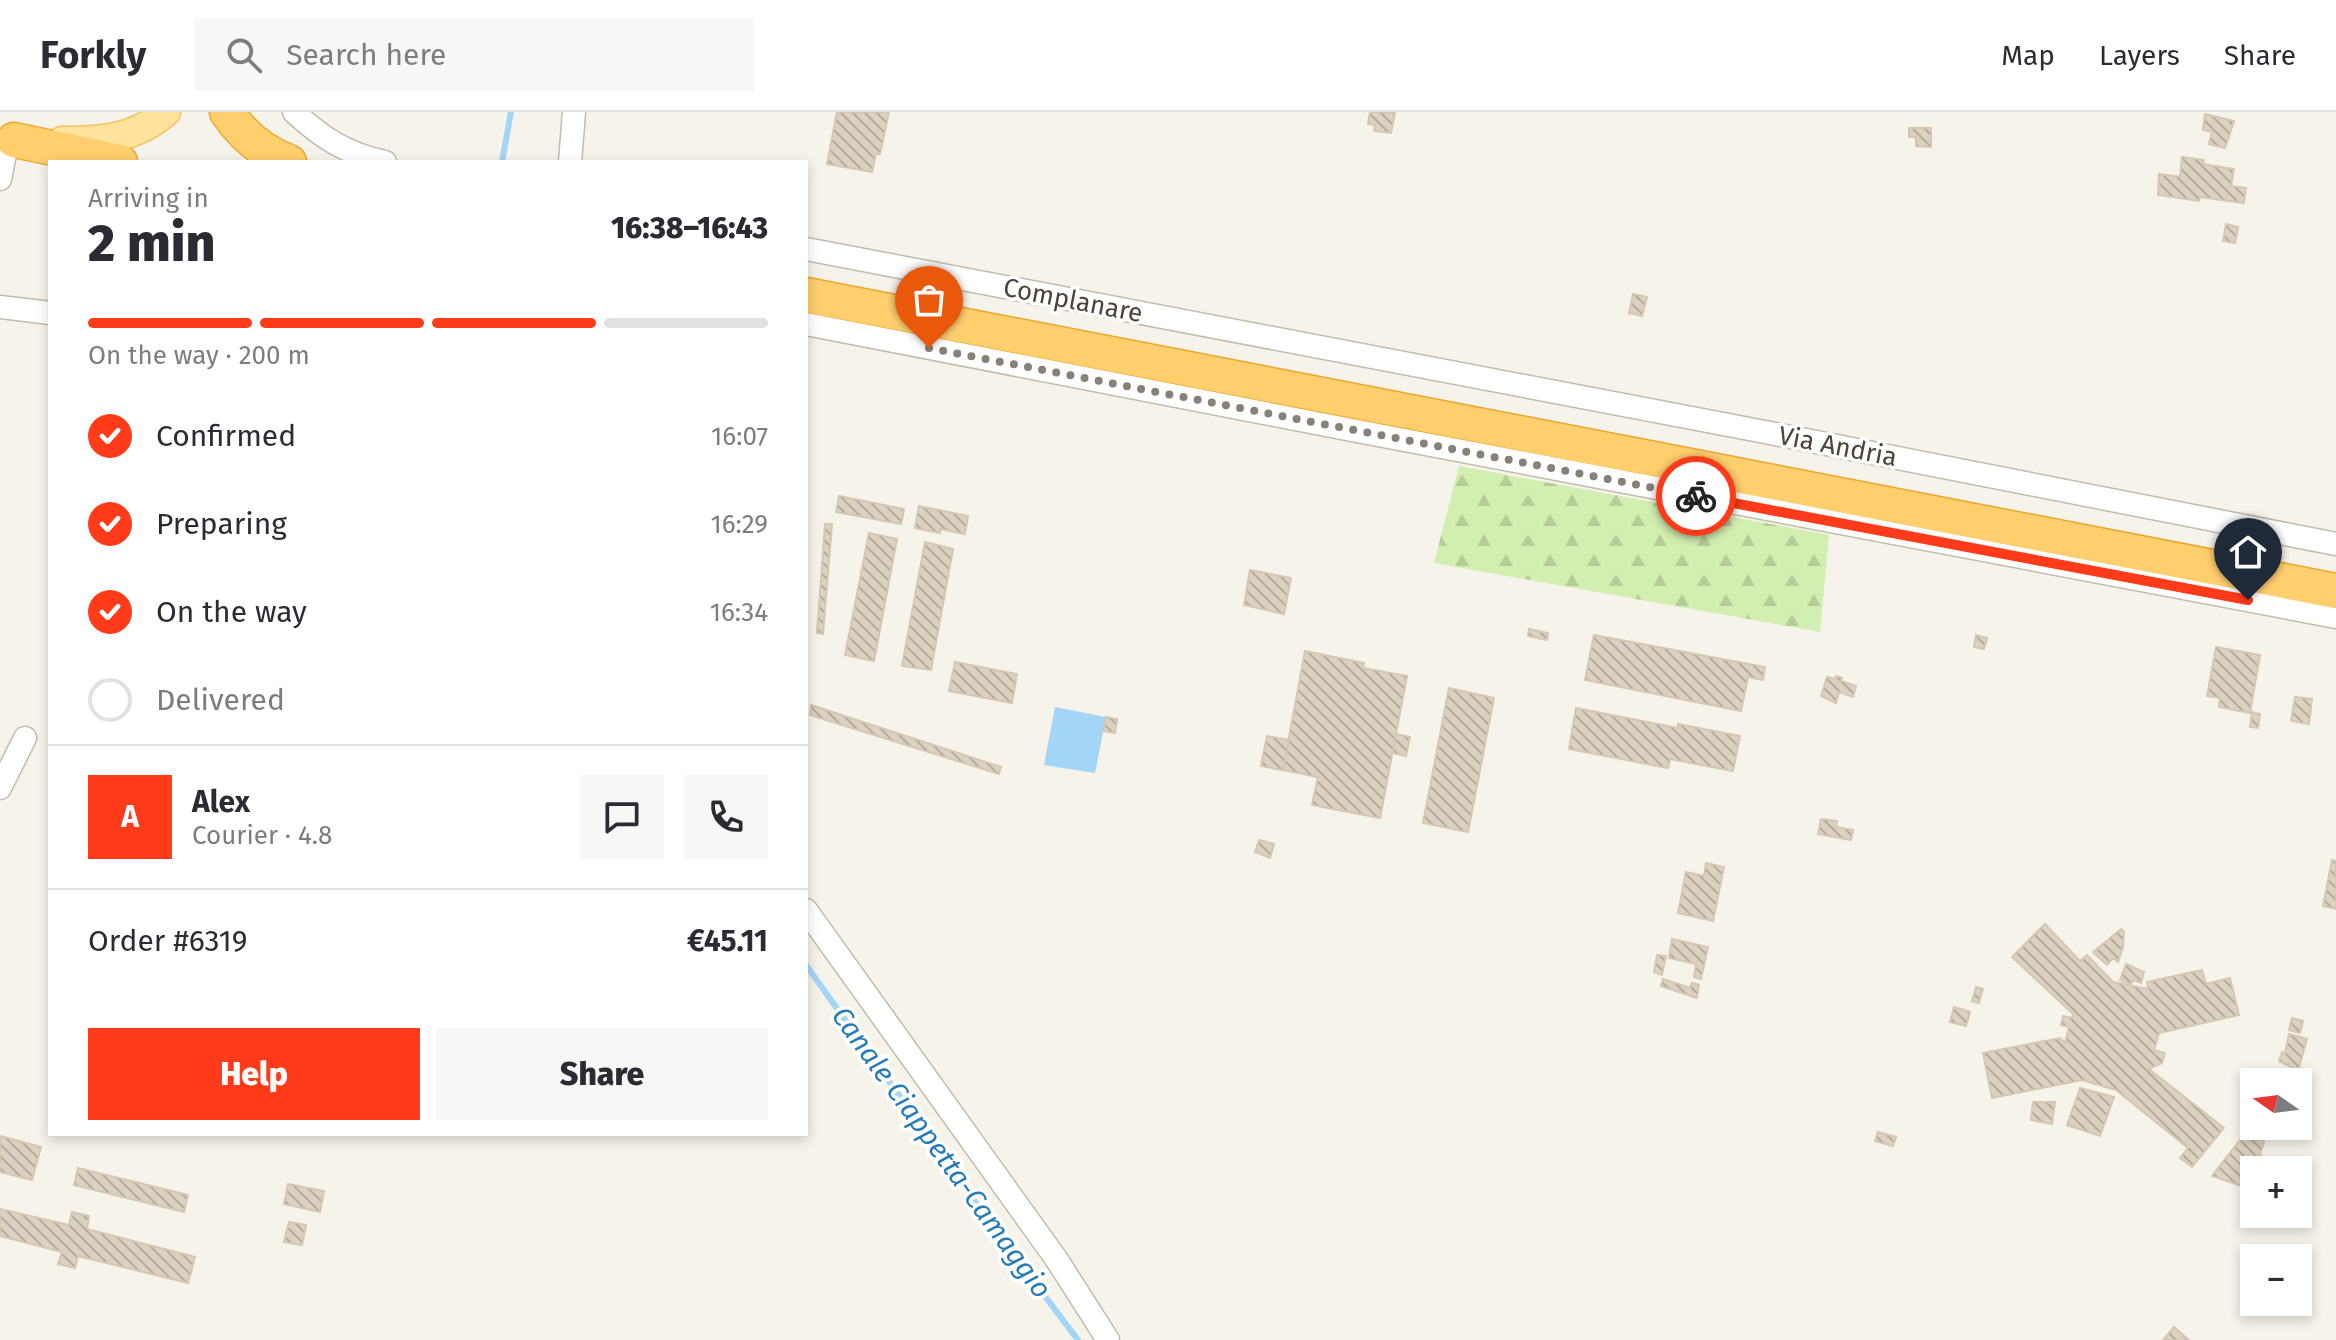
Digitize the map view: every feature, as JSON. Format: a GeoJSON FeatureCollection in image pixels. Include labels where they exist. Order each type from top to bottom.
{"type":"FeatureCollection","features":[{"type":"Feature","properties":{"kind":"highway"},"geometry":{"type":"LineString","coordinates":[[227,112],[251,141],[284,160]]}},
{"type":"Feature","properties":{"kind":"highway"},"geometry":{"type":"LineString","coordinates":[[7,139],[110,160]]}},
{"type":"Feature","properties":{"kind":"highway"},"geometry":{"type":"LineString","coordinates":[[808,272],[2336,567]]}},
{"type":"Feature","properties":{"kind":"highway"},"geometry":{"type":"LineString","coordinates":[[808,295],[2336,591]]}},
{"type":"Feature","properties":{"kind":"main road"},"geometry":{"type":"LineString","coordinates":[[7,139],[95,141],[117,138],[138,131],[166,112]]}},
{"type":"Feature","properties":{"kind":"street"},"geometry":{"type":"LineString","coordinates":[[294,112],[339,148],[376,160]]}},
{"type":"Feature","properties":{"kind":"street"},"geometry":{"type":"LineString","coordinates":[[570,160],[574,112]]}},
{"type":"Feature","properties":{"kind":"street"},"geometry":{"type":"LineString","coordinates":[[0,179],[7,139]]}},
{"type":"Feature","properties":{"kind":"street","name":"Complanare"},"geometry":{"type":"LineString","coordinates":[[808,249],[1340,352]]}},
{"type":"Feature","properties":{"kind":"street"},"geometry":{"type":"LineString","coordinates":[[0,307],[48,313]]}},
{"type":"Feature","properties":{"kind":"street"},"geometry":{"type":"LineString","coordinates":[[808,324],[2336,617]]}},
{"type":"Feature","properties":{"kind":"street","name":"Via Andria"},"geometry":{"type":"LineString","coordinates":[[1340,352],[2336,544]]}},
{"type":"Feature","properties":{"kind":"street"},"geometry":{"type":"LineString","coordinates":[[0,788],[25,738]]}},
{"type":"Feature","properties":{"kind":"street"},"geometry":{"type":"LineString","coordinates":[[808,913],[1057,1260],[1108,1340]]}},
{"type":"Feature","properties":{"kind":"green space"},"geometry":{"type":"Polygon","coordinates":[[[1459,466],[1829,535],[1820,632],[1434,563],[1459,466]]]}},
{"type":"Feature","properties":{"kind":"water"},"geometry":{"type":"Polygon","coordinates":[[[1055,707],[1106,717],[1095,773],[1044,765],[1055,707]]]}},
{"type":"Feature","properties":{"kind":"building"},"geometry":{"type":"Polygon","coordinates":[[[837,112],[889,112],[880,154],[876,154],[872,172],[827,164],[837,112]]]}},
{"type":"Feature","properties":{"kind":"building"},"geometry":{"type":"Polygon","coordinates":[[[1370,112],[1395,112],[1391,133],[1374,131],[1375,125],[1368,124],[1370,112]]]}},
{"type":"Feature","properties":{"kind":"building"},"geometry":{"type":"Polygon","coordinates":[[[2205,114],[2234,121],[2225,148],[2209,144],[2212,132],[2203,130],[2205,114]]]}},
{"type":"Feature","properties":{"kind":"building"},"geometry":{"type":"Polygon","coordinates":[[[1909,128],[1931,128],[1931,147],[1916,146],[1916,137],[1909,137],[1909,128]]]}},
{"type":"Feature","properties":{"kind":"building"},"geometry":{"type":"Polygon","coordinates":[[[2182,157],[2234,169],[2231,186],[2246,188],[2244,203],[2158,195],[2159,174],[2180,177],[2182,157]]]}},
{"type":"Feature","properties":{"kind":"building"},"geometry":{"type":"Polygon","coordinates":[[[2226,224],[2238,227],[2235,243],[2223,241],[2226,224]]]}},
{"type":"Feature","properties":{"kind":"building"},"geometry":{"type":"Polygon","coordinates":[[[1633,294],[1647,297],[1642,316],[1629,313],[1633,294]]]}},
{"type":"Feature","properties":{"kind":"building"},"geometry":{"type":"Polygon","coordinates":[[[839,496],[904,509],[901,524],[836,512],[839,496]]]}},
{"type":"Feature","properties":{"kind":"building"},"geometry":{"type":"Polygon","coordinates":[[[919,506],[968,516],[965,534],[915,528],[919,506]]]}},
{"type":"Feature","properties":{"kind":"building"},"geometry":{"type":"Polygon","coordinates":[[[825,524],[832,524],[823,634],[817,633],[825,524]]]}},
{"type":"Feature","properties":{"kind":"building"},"geometry":{"type":"Polygon","coordinates":[[[869,533],[897,539],[874,661],[845,655],[869,533]]]}},
{"type":"Feature","properties":{"kind":"building"},"geometry":{"type":"Polygon","coordinates":[[[925,542],[953,549],[931,670],[902,666],[925,542]]]}},
{"type":"Feature","properties":{"kind":"building"},"geometry":{"type":"Polygon","coordinates":[[[1250,570],[1291,578],[1284,614],[1244,605],[1250,570]]]}},
{"type":"Feature","properties":{"kind":"building"},"geometry":{"type":"Polygon","coordinates":[[[1529,629],[1548,633],[1547,640],[1528,636],[1529,629]]]}},
{"type":"Feature","properties":{"kind":"building"},"geometry":{"type":"Polygon","coordinates":[[[1594,635],[1765,667],[1763,680],[1748,677],[1741,711],[1585,680],[1594,635]]]}},
{"type":"Feature","properties":{"kind":"building"},"geometry":{"type":"Polygon","coordinates":[[[1976,635],[1987,638],[1984,649],[1974,647],[1976,635]]]}},
{"type":"Feature","properties":{"kind":"building"},"geometry":{"type":"Polygon","coordinates":[[[2216,647],[2260,655],[2250,713],[2219,707],[2220,698],[2207,696],[2216,647]]]}},
{"type":"Feature","properties":{"kind":"building"},"geometry":{"type":"Polygon","coordinates":[[[1305,651],[1364,663],[1363,668],[1407,676],[1380,818],[1312,805],[1318,777],[1283,770],[1305,651]]]}},
{"type":"Feature","properties":{"kind":"building"},"geometry":{"type":"Polygon","coordinates":[[[955,662],[1017,674],[1012,703],[949,691],[955,662]]]}},
{"type":"Feature","properties":{"kind":"building"},"geometry":{"type":"Polygon","coordinates":[[[1836,676],[1856,686],[1853,697],[1839,692],[1836,703],[1821,696],[1827,677],[1836,679],[1836,676]]]}},
{"type":"Feature","properties":{"kind":"building"},"geometry":{"type":"Polygon","coordinates":[[[1449,688],[1494,698],[1468,832],[1423,823],[1449,688]]]}},
{"type":"Feature","properties":{"kind":"building"},"geometry":{"type":"Polygon","coordinates":[[[2295,697],[2312,699],[2309,724],[2291,721],[2295,697]]]}},
{"type":"Feature","properties":{"kind":"building"},"geometry":{"type":"Polygon","coordinates":[[[811,705],[1001,767],[999,774],[810,715],[811,705]]]}},
{"type":"Feature","properties":{"kind":"building"},"geometry":{"type":"Polygon","coordinates":[[[1576,708],[1678,728],[1678,724],[1740,736],[1733,771],[1670,759],[1668,768],[1569,749],[1576,708]]]}},
{"type":"Feature","properties":{"kind":"building"},"geometry":{"type":"Polygon","coordinates":[[[2252,712],[2260,714],[2258,728],[2250,727],[2252,712]]]}},
{"type":"Feature","properties":{"kind":"building"},"geometry":{"type":"Polygon","coordinates":[[[1106,717],[1117,719],[1115,733],[1103,731],[1106,717]]]}},
{"type":"Feature","properties":{"kind":"building"},"geometry":{"type":"Polygon","coordinates":[[[1396,734],[1410,737],[1406,756],[1393,753],[1396,734]]]}},
{"type":"Feature","properties":{"kind":"building"},"geometry":{"type":"Polygon","coordinates":[[[1267,736],[1289,740],[1283,770],[1261,766],[1267,736]]]}},
{"type":"Feature","properties":{"kind":"building"},"geometry":{"type":"Polygon","coordinates":[[[1821,819],[1837,821],[1836,827],[1853,830],[1851,840],[1818,834],[1821,819]]]}},
{"type":"Feature","properties":{"kind":"building"},"geometry":{"type":"Polygon","coordinates":[[[1259,840],[1274,844],[1270,858],[1255,852],[1259,840]]]}},
{"type":"Feature","properties":{"kind":"building"},"geometry":{"type":"Polygon","coordinates":[[[2332,860],[2336,861],[2336,909],[2323,906],[2332,860]]]}},
{"type":"Feature","properties":{"kind":"building"},"geometry":{"type":"Polygon","coordinates":[[[1706,863],[1724,867],[1713,921],[1678,913],[1686,872],[1704,876],[1706,863]]]}},
{"type":"Feature","properties":{"kind":"building"},"geometry":{"type":"Polygon","coordinates":[[[2045,924],[2080,961],[2087,955],[2113,982],[2148,989],[2147,982],[2202,970],[2206,984],[2230,978],[2239,1015],[2159,1033],[2154,1050],[2165,1053],[2162,1063],[2149,1069],[2224,1128],[2192,1167],[2180,1158],[2188,1148],[2116,1090],[2082,1080],[1992,1098],[1983,1053],[2060,1038],[2065,1043],[2069,1027],[2061,1025],[2063,1016],[2072,1018],[2073,1014],[2012,957],[2045,924]]]}},
{"type":"Feature","properties":{"kind":"building"},"geometry":{"type":"Polygon","coordinates":[[[2121,929],[2124,932],[2123,947],[2118,962],[2113,958],[2107,965],[2093,952],[2121,929]]]}},
{"type":"Feature","properties":{"kind":"building"},"geometry":{"type":"Polygon","coordinates":[[[1672,939],[1708,947],[1701,979],[1694,977],[1696,964],[1669,958],[1672,939]]]}},
{"type":"Feature","properties":{"kind":"building"},"geometry":{"type":"Polygon","coordinates":[[[1657,955],[1666,956],[1662,975],[1654,972],[1657,955]]]}},
{"type":"Feature","properties":{"kind":"building"},"geometry":{"type":"Polygon","coordinates":[[[2126,964],[2144,972],[2141,983],[2133,980],[2131,984],[2120,980],[2126,964]]]}},
{"type":"Feature","properties":{"kind":"building"},"geometry":{"type":"Polygon","coordinates":[[[1663,979],[1690,988],[1692,983],[1699,985],[1697,998],[1661,986],[1663,979]]]}},
{"type":"Feature","properties":{"kind":"building"},"geometry":{"type":"Polygon","coordinates":[[[1976,987],[1983,989],[1979,1003],[1972,1001],[1976,987]]]}},
{"type":"Feature","properties":{"kind":"building"},"geometry":{"type":"Polygon","coordinates":[[[1954,1007],[1970,1012],[1966,1026],[1950,1022],[1954,1007]]]}},
{"type":"Feature","properties":{"kind":"building"},"geometry":{"type":"Polygon","coordinates":[[[2292,1018],[2303,1021],[2300,1033],[2289,1030],[2292,1018]]]}},
{"type":"Feature","properties":{"kind":"building"},"geometry":{"type":"Polygon","coordinates":[[[2289,1034],[2307,1039],[2299,1068],[2279,1061],[2282,1052],[2285,1053],[2289,1034]]]}},
{"type":"Feature","properties":{"kind":"building"},"geometry":{"type":"Polygon","coordinates":[[[2080,1088],[2114,1097],[2100,1136],[2067,1125],[2080,1088]]]}},
{"type":"Feature","properties":{"kind":"building"},"geometry":{"type":"Polygon","coordinates":[[[2033,1102],[2055,1102],[2052,1124],[2031,1120],[2033,1102]]]}},
{"type":"Feature","properties":{"kind":"building"},"geometry":{"type":"Polygon","coordinates":[[[1878,1132],[1896,1137],[1893,1146],[1875,1141],[1878,1132]]]}},
{"type":"Feature","properties":{"kind":"building"},"geometry":{"type":"Polygon","coordinates":[[[0,1136],[41,1147],[32,1180],[0,1172],[0,1136]]]}},
{"type":"Feature","properties":{"kind":"building"},"geometry":{"type":"Polygon","coordinates":[[[2240,1140],[2264,1141],[2261,1156],[2240,1156],[2240,1185],[2212,1176],[2240,1140]]]}},
{"type":"Feature","properties":{"kind":"building"},"geometry":{"type":"Polygon","coordinates":[[[78,1168],[188,1195],[184,1212],[74,1185],[78,1168]]]}},
{"type":"Feature","properties":{"kind":"building"},"geometry":{"type":"Polygon","coordinates":[[[288,1184],[324,1191],[320,1212],[284,1204],[288,1184]]]}},
{"type":"Feature","properties":{"kind":"building"},"geometry":{"type":"Polygon","coordinates":[[[0,1209],[69,1225],[72,1212],[89,1216],[87,1229],[195,1257],[188,1283],[78,1256],[75,1268],[58,1264],[62,1252],[0,1236],[0,1209]]]}},
{"type":"Feature","properties":{"kind":"building"},"geometry":{"type":"Polygon","coordinates":[[[289,1222],[306,1225],[302,1245],[284,1242],[289,1222]]]}},
{"type":"Feature","properties":{"kind":"building"},"geometry":{"type":"Polygon","coordinates":[[[2174,1327],[2189,1340],[2163,1340],[2174,1327]]]}},
{"type":"Feature","properties":{"kind":"waterway","name":"Canale Ciappetta-Camaggio"},"geometry":{"type":"LineString","coordinates":[[502,160],[511,112]]}},
{"type":"Feature","properties":{"kind":"waterway","name":"Canale Ciappetta-Camaggio"},"geometry":{"type":"LineString","coordinates":[[808,968],[998,1234],[1078,1340]]}},
{"type":"Feature","properties":{"kind":"way so far"},"geometry":{"type":"LineString","coordinates":[[929,348],[1696,496]]}},
{"type":"Feature","properties":{"kind":"route"},"geometry":{"type":"LineString","coordinates":[[1696,496],[2248,600]]}}]}
